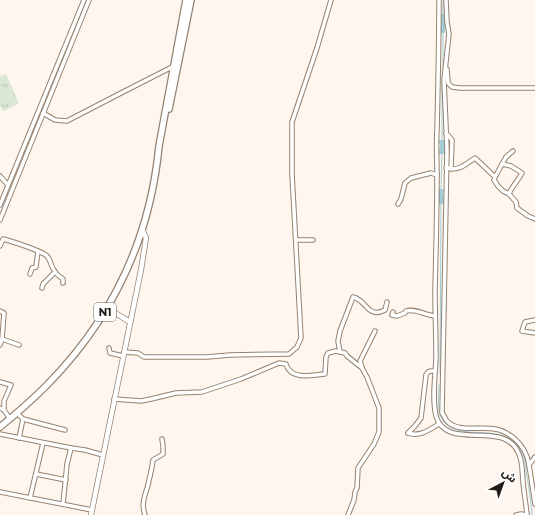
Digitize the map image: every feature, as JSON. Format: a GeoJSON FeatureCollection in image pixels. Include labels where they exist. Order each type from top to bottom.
{"type":"FeatureCollection","features":[{"type":"Feature","properties":{"kind":"highway","name":"N1"},"geometry":{"type":"LineString","coordinates":[[157,164],[186,0]]}},
{"type":"Feature","properties":{"kind":"highway","name":"N1"},"geometry":{"type":"LineString","coordinates":[[0,427],[48,385],[80,348],[101,320],[125,276],[142,229],[162,146],[191,0]]}},
{"type":"Feature","properties":{"kind":"main road"},"geometry":{"type":"LineString","coordinates":[[91,513],[141,270],[146,238],[142,229]]}},
{"type":"Feature","properties":{"kind":"main road"},"geometry":{"type":"LineString","coordinates":[[107,308],[130,322]]}},
{"type":"Feature","properties":{"kind":"street"},"geometry":{"type":"LineString","coordinates":[[0,205],[84,0]]}},
{"type":"Feature","properties":{"kind":"street"},"geometry":{"type":"LineString","coordinates":[[0,220],[90,0]]}},
{"type":"Feature","properties":{"kind":"street"},"geometry":{"type":"LineString","coordinates":[[106,357],[110,353],[138,353],[144,357],[207,357],[288,354],[297,347],[301,338],[292,174],[292,122],[317,48],[331,0]]}},
{"type":"Feature","properties":{"kind":"street"},"geometry":{"type":"LineString","coordinates":[[439,0],[435,316],[436,416],[439,424],[449,432],[467,436],[478,435],[500,437],[514,446],[518,452],[522,466],[527,515],[516,515]]}},
{"type":"Feature","properties":{"kind":"street"},"geometry":{"type":"LineString","coordinates":[[446,0],[449,34],[446,63],[442,413],[448,422],[454,425],[471,429],[496,429],[505,432],[518,442],[524,449],[529,466],[535,504]]}},
{"type":"Feature","properties":{"kind":"street"},"geometry":{"type":"LineString","coordinates":[[44,113],[55,120],[67,121],[174,66]]}},
{"type":"Feature","properties":{"kind":"street"},"geometry":{"type":"LineString","coordinates":[[446,84],[452,87],[460,88],[535,88]]}},
{"type":"Feature","properties":{"kind":"street"},"geometry":{"type":"LineString","coordinates":[[446,133],[452,140],[451,169]]}},
{"type":"Feature","properties":{"kind":"street"},"geometry":{"type":"LineString","coordinates":[[513,151],[506,157],[494,180],[498,186],[509,194],[516,202],[517,208],[535,220]]}},
{"type":"Feature","properties":{"kind":"street"},"geometry":{"type":"LineString","coordinates":[[446,168],[460,168],[475,158],[495,177]]}},
{"type":"Feature","properties":{"kind":"street"},"geometry":{"type":"LineString","coordinates":[[502,164],[511,166],[522,173],[509,194]]}},
{"type":"Feature","properties":{"kind":"street"},"geometry":{"type":"LineString","coordinates":[[398,204],[401,199],[405,183],[411,178],[431,173],[437,174]]}},
{"type":"Feature","properties":{"kind":"street"},"geometry":{"type":"LineString","coordinates":[[0,176],[8,186]]}},
{"type":"Feature","properties":{"kind":"street"},"geometry":{"type":"LineString","coordinates":[[0,246],[3,239],[43,253],[48,257],[55,272],[63,279],[63,283]]}},
{"type":"Feature","properties":{"kind":"street"},"geometry":{"type":"LineString","coordinates":[[296,240],[313,240]]}},
{"type":"Feature","properties":{"kind":"street"},"geometry":{"type":"LineString","coordinates":[[30,274],[32,268],[36,267],[38,251]]}},
{"type":"Feature","properties":{"kind":"street"},"geometry":{"type":"LineString","coordinates":[[42,288],[43,284],[55,272]]}},
{"type":"Feature","properties":{"kind":"street"},"geometry":{"type":"LineString","coordinates":[[340,352],[338,341],[340,331],[353,297],[358,298],[369,310],[379,313],[384,310],[387,302]]}},
{"type":"Feature","properties":{"kind":"street"},"geometry":{"type":"LineString","coordinates":[[393,312],[392,315],[397,316],[411,309],[430,316],[435,316]]}},
{"type":"Feature","properties":{"kind":"street"},"geometry":{"type":"LineString","coordinates":[[0,311],[4,313],[2,339],[0,345]]}},
{"type":"Feature","properties":{"kind":"street"},"geometry":{"type":"LineString","coordinates":[[535,320],[525,322],[522,331],[535,333]]}},
{"type":"Feature","properties":{"kind":"street"},"geometry":{"type":"LineString","coordinates":[[348,515],[357,488],[358,468],[374,444],[379,432],[379,408],[360,361],[375,331]]}},
{"type":"Feature","properties":{"kind":"street"},"geometry":{"type":"LineString","coordinates":[[2,339],[19,345]]}},
{"type":"Feature","properties":{"kind":"street"},"geometry":{"type":"LineString","coordinates":[[109,348],[110,353]]}},
{"type":"Feature","properties":{"kind":"street"},"geometry":{"type":"LineString","coordinates":[[114,399],[141,401],[176,393],[202,392],[241,379],[279,363],[286,364],[291,373],[296,375],[303,376],[325,374],[326,357],[328,353],[336,351],[345,353],[362,368]]}},
{"type":"Feature","properties":{"kind":"street"},"geometry":{"type":"LineString","coordinates":[[435,371],[430,370],[427,372],[421,418],[408,433],[418,434],[426,432],[439,424]]}},
{"type":"Feature","properties":{"kind":"street"},"geometry":{"type":"LineString","coordinates":[[0,382],[11,384],[2,409],[10,419]]}},
{"type":"Feature","properties":{"kind":"street"},"geometry":{"type":"LineString","coordinates":[[17,413],[23,419],[65,430]]}},
{"type":"Feature","properties":{"kind":"street"},"geometry":{"type":"LineString","coordinates":[[19,438],[23,419]]}},
{"type":"Feature","properties":{"kind":"street"},"geometry":{"type":"LineString","coordinates":[[0,434],[85,450],[103,455]]}},
{"type":"Feature","properties":{"kind":"street"},"geometry":{"type":"LineString","coordinates":[[145,515],[143,501],[153,460],[163,454],[162,439]]}},
{"type":"Feature","properties":{"kind":"street"},"geometry":{"type":"LineString","coordinates":[[30,498],[43,443]]}},
{"type":"Feature","properties":{"kind":"street"},"geometry":{"type":"LineString","coordinates":[[63,504],[67,464],[71,448]]}},
{"type":"Feature","properties":{"kind":"street"},"geometry":{"type":"LineString","coordinates":[[529,466],[535,457]]}},
{"type":"Feature","properties":{"kind":"street"},"geometry":{"type":"LineString","coordinates":[[36,474],[66,480]]}},
{"type":"Feature","properties":{"kind":"street"},"geometry":{"type":"LineString","coordinates":[[0,492],[63,504],[91,513]]}},
{"type":"Feature","properties":{"kind":"green space"},"geometry":{"type":"Polygon","coordinates":[[[6,74],[19,103],[4,111],[0,107],[0,76],[6,74]]]}},
{"type":"Feature","properties":{"kind":"water"},"geometry":{"type":"Polygon","coordinates":[[[440,14],[445,14],[445,33],[440,33],[440,14]]]}},
{"type":"Feature","properties":{"kind":"water"},"geometry":{"type":"Polygon","coordinates":[[[438,140],[445,140],[445,154],[439,154],[440,145],[438,140]]]}},
{"type":"Feature","properties":{"kind":"water"},"geometry":{"type":"Polygon","coordinates":[[[438,190],[444,190],[444,204],[438,204],[438,190]]]}},
{"type":"Feature","properties":{"kind":"waterway"},"geometry":{"type":"LineString","coordinates":[[443,0],[443,14]]}},
{"type":"Feature","properties":{"kind":"waterway"},"geometry":{"type":"LineString","coordinates":[[443,33],[443,75]]}},
{"type":"Feature","properties":{"kind":"waterway"},"geometry":{"type":"LineString","coordinates":[[442,84],[442,140]]}},
{"type":"Feature","properties":{"kind":"waterway"},"geometry":{"type":"LineString","coordinates":[[441,189],[442,154]]}},
{"type":"Feature","properties":{"kind":"waterway"},"geometry":{"type":"LineString","coordinates":[[440,373],[441,204]]}},
{"type":"Feature","properties":{"kind":"waterway"},"geometry":{"type":"LineString","coordinates":[[439,385],[439,412],[446,424],[454,429],[465,432],[488,433],[509,438],[518,446],[524,457],[526,466],[532,515]]}}]}
